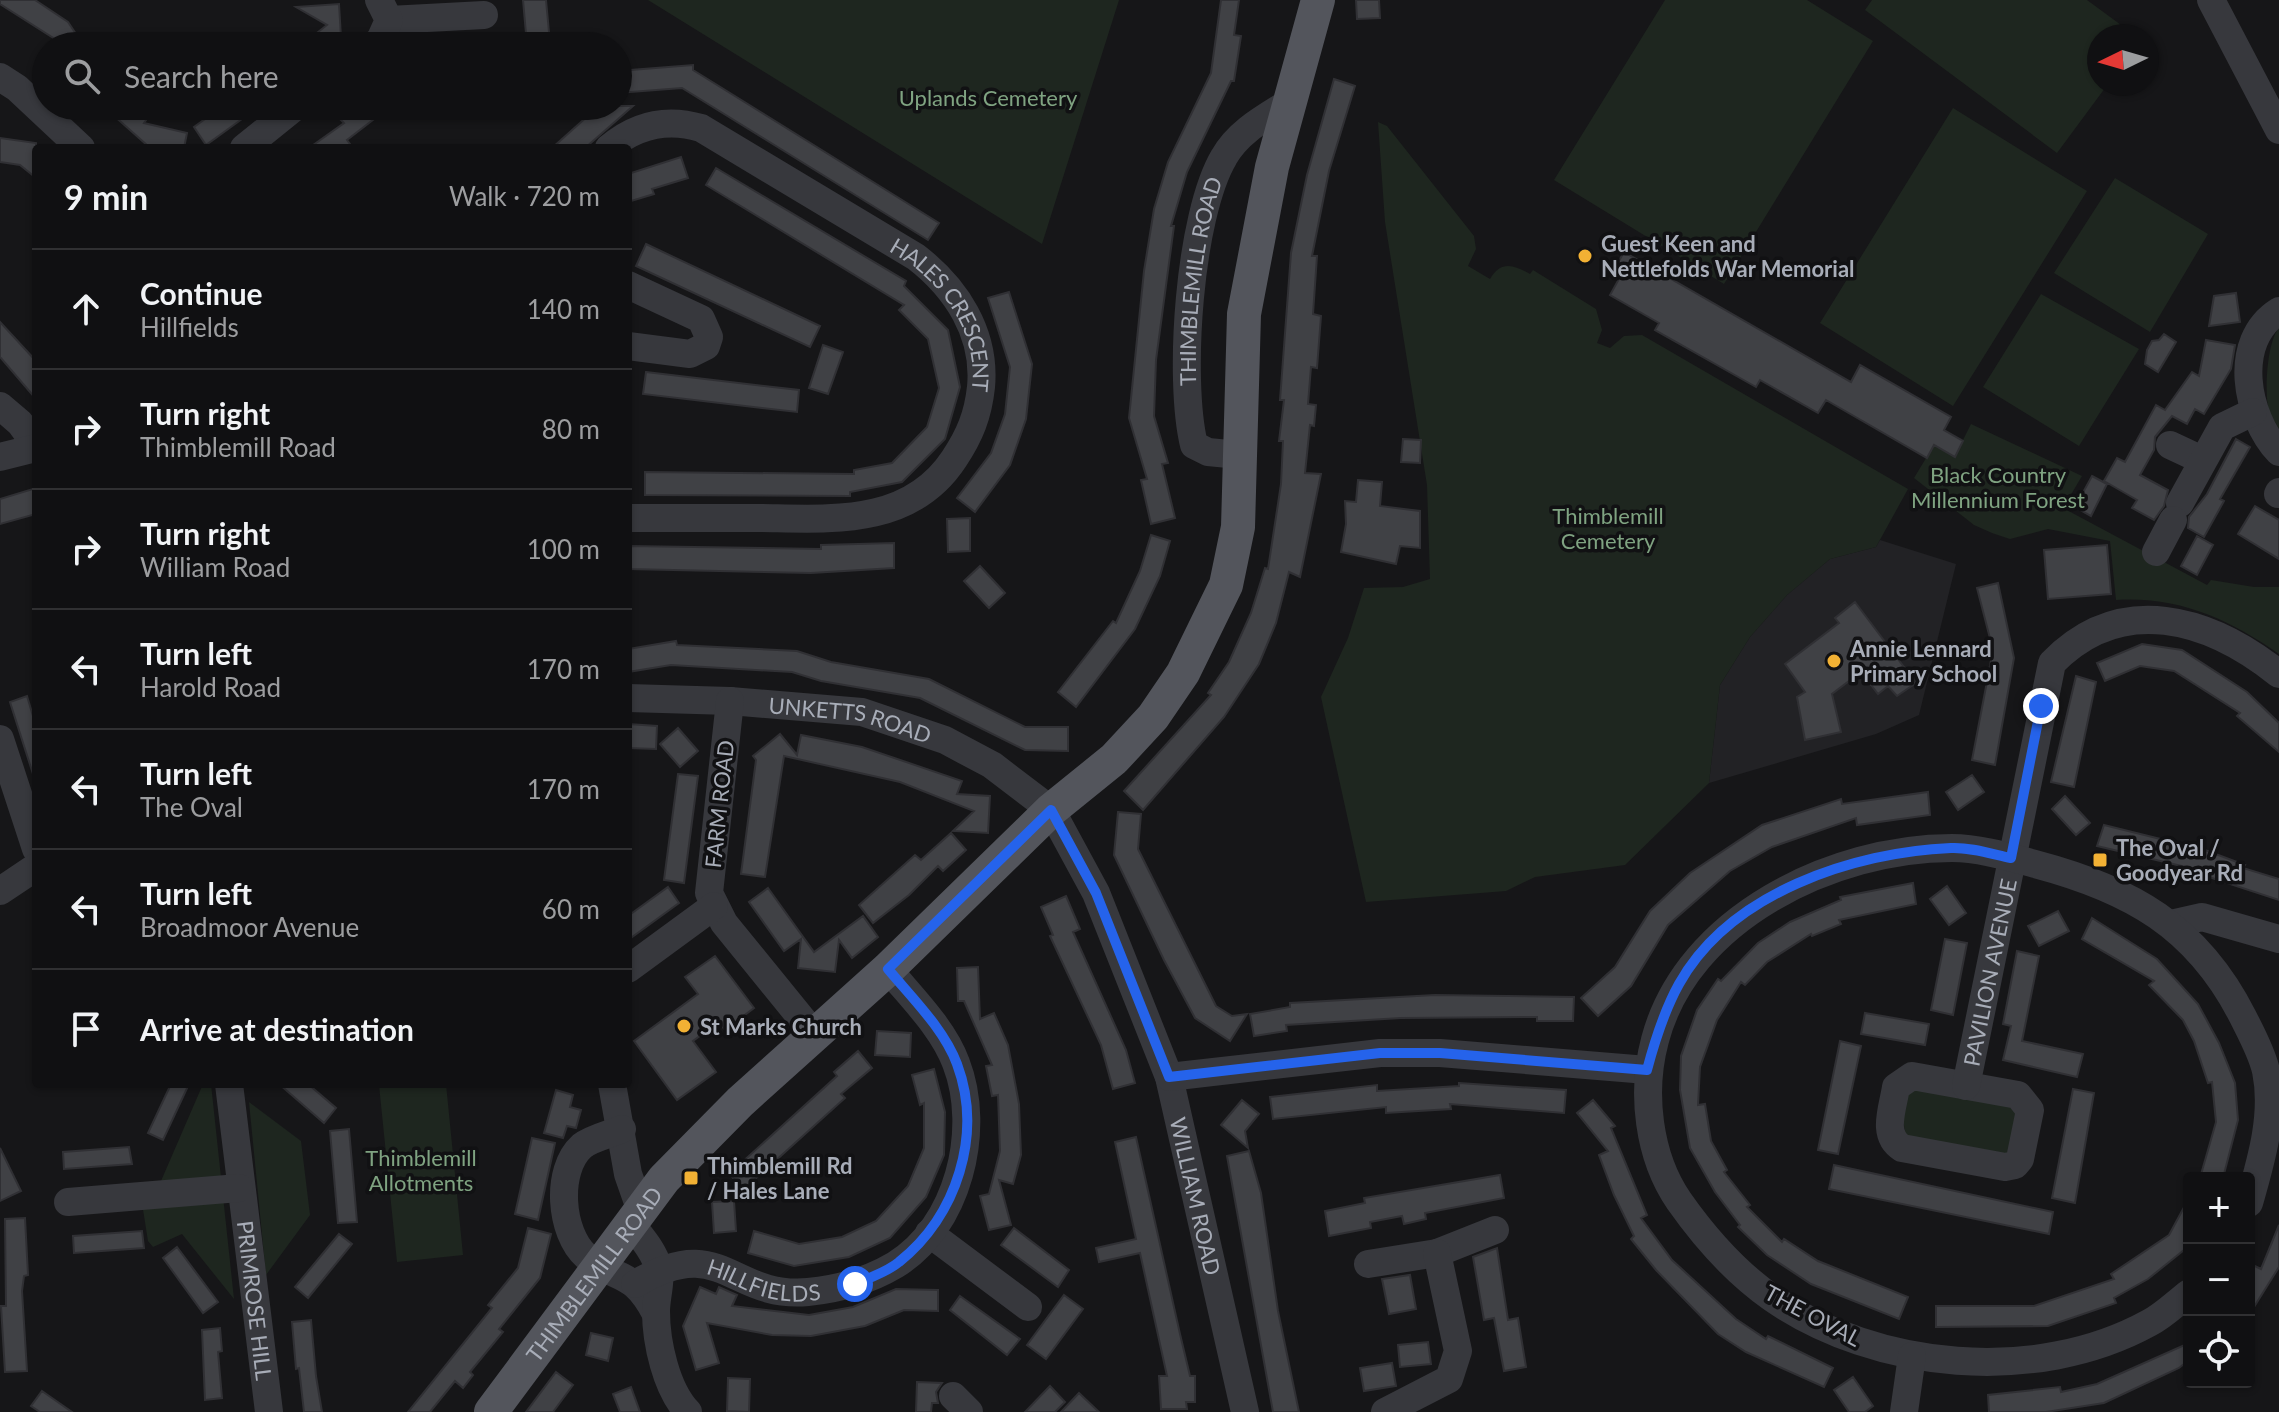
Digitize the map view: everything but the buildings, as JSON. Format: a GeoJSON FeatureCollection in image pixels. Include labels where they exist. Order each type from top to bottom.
{"type":"FeatureCollection","features":[{"type":"Feature","properties":{"kind":"main road","name":"THIMBLEMILL ROAD"},"geometry":{"type":"LineString","coordinates":[[491,1412],[664,1179],[740,1102],[888,969],[1051,810],[1168,666],[1210,584],[1237,495],[1244,314],[1272,167],[1318,0]]}},
{"type":"Feature","properties":{"kind":"street"},"geometry":{"type":"LineString","coordinates":[[2211,0],[2279,130]]}},
{"type":"Feature","properties":{"kind":"street"},"geometry":{"type":"LineString","coordinates":[[381,32],[384,10],[484,15]]}},
{"type":"Feature","properties":{"kind":"street"},"geometry":{"type":"LineString","coordinates":[[0,77],[32,102]]}},
{"type":"Feature","properties":{"kind":"street","name":"THIMBLEMILL ROAD"},"geometry":{"type":"LineString","coordinates":[[1239,455],[1208,452],[1194,445],[1190,429],[1188,343],[1198,237],[1208,191],[1225,155],[1250,127],[1288,103]]}},
{"type":"Feature","properties":{"kind":"street"},"geometry":{"type":"LineString","coordinates":[[51,120],[77,144]]}},
{"type":"Feature","properties":{"kind":"street"},"geometry":{"type":"LineString","coordinates":[[249,144],[279,120]]}},
{"type":"Feature","properties":{"kind":"street","name":"HALES CRESCENT"},"geometry":{"type":"LineString","coordinates":[[615,144],[631,133],[658,124],[686,124],[701,128],[916,257],[941,277],[959,300],[972,327],[982,378],[979,410],[969,436],[951,464],[942,477],[893,509],[845,519],[632,518]]}},
{"type":"Feature","properties":{"kind":"street"},"geometry":{"type":"LineString","coordinates":[[632,287],[701,319],[708,328],[709,337],[700,351],[690,354],[632,347]]}},
{"type":"Feature","properties":{"kind":"street"},"geometry":{"type":"LineString","coordinates":[[2279,311],[2265,323],[2255,342],[2248,379],[2253,412],[2279,452]]}},
{"type":"Feature","properties":{"kind":"street"},"geometry":{"type":"LineString","coordinates":[[0,406],[20,423],[32,440]]}},
{"type":"Feature","properties":{"kind":"street"},"geometry":{"type":"LineString","coordinates":[[2156,552],[2222,427],[2253,412]]}},
{"type":"Feature","properties":{"kind":"street"},"geometry":{"type":"LineString","coordinates":[[2170,445],[2202,460]]}},
{"type":"Feature","properties":{"kind":"street"},"geometry":{"type":"LineString","coordinates":[[0,457],[32,447]]}},
{"type":"Feature","properties":{"kind":"street","name":"PAVILION AVENUE"},"geometry":{"type":"LineString","coordinates":[[1966,1086],[2052,663],[2083,635],[2125,622],[2156,619],[2186,623],[2213,632],[2279,674]]}},
{"type":"Feature","properties":{"kind":"street","name":"UNKETTS ROAD"},"geometry":{"type":"LineString","coordinates":[[632,698],[730,701],[862,712],[907,725],[992,765],[1051,810]]}},
{"type":"Feature","properties":{"kind":"street","name":"FARM ROAD"},"geometry":{"type":"LineString","coordinates":[[714,906],[709,893],[730,701]]}},
{"type":"Feature","properties":{"kind":"street"},"geometry":{"type":"LineString","coordinates":[[0,739],[32,837]]}},
{"type":"Feature","properties":{"kind":"street","name":"WILLIAM ROAD"},"geometry":{"type":"LineString","coordinates":[[1051,810],[1096,893],[1169,1077],[1245,1412]]}},
{"type":"Feature","properties":{"kind":"street","name":"THE OVAL"},"geometry":{"type":"LineString","coordinates":[[2171,924],[2147,907],[2087,878],[2011,858],[1954,848],[1900,853],[1824,873],[1758,904],[1715,939],[1680,982],[1658,1030],[1647,1070],[1650,1129],[1675,1195],[1705,1238],[1773,1299],[1863,1343],[1912,1356],[2005,1360],[2069,1353],[2152,1322],[2183,1298]]}},
{"type":"Feature","properties":{"kind":"street"},"geometry":{"type":"LineString","coordinates":[[0,891],[32,870]]}},
{"type":"Feature","properties":{"kind":"street"},"geometry":{"type":"LineString","coordinates":[[632,966],[714,906],[815,1035]]}},
{"type":"Feature","properties":{"kind":"street"},"geometry":{"type":"LineString","coordinates":[[2171,924],[2202,917],[2279,939]]}},
{"type":"Feature","properties":{"kind":"street"},"geometry":{"type":"LineString","coordinates":[[2171,924],[2221,977],[2252,1035],[2266,1071],[2268,1126],[2255,1179]]}},
{"type":"Feature","properties":{"kind":"street","name":"HILLFIELDS"},"geometry":{"type":"LineString","coordinates":[[635,1284],[659,1269],[693,1261],[712,1264],[750,1282],[805,1292],[855,1284],[897,1264],[929,1233],[948,1203],[964,1160],[967,1112],[956,1063],[929,1019],[888,969]]}},
{"type":"Feature","properties":{"kind":"street"},"geometry":{"type":"LineString","coordinates":[[1169,1077],[1380,1053],[1440,1053],[1647,1070]]}},
{"type":"Feature","properties":{"kind":"street","name":"PAVILION AVENUE"},"geometry":{"type":"LineString","coordinates":[[1912,1076],[1966,1086],[2018,1095],[2030,1110],[2020,1159],[2015,1165],[2005,1167],[1914,1151],[1894,1143],[1889,1133],[1896,1087],[1902,1079],[1912,1076]]}},
{"type":"Feature","properties":{"kind":"street","name":"PRIMROSE HILL"},"geometry":{"type":"LineString","coordinates":[[229,1088],[239,1188],[269,1412]]}},
{"type":"Feature","properties":{"kind":"street"},"geometry":{"type":"LineString","coordinates":[[613,1088],[636,1218],[659,1269],[656,1314]]}},
{"type":"Feature","properties":{"kind":"street"},"geometry":{"type":"LineString","coordinates":[[623,1133],[643,1162],[664,1179]]}},
{"type":"Feature","properties":{"kind":"street"},"geometry":{"type":"LineString","coordinates":[[623,1133],[583,1146],[571,1165],[566,1184],[566,1217],[574,1239],[587,1256],[645,1293],[656,1314],[676,1400],[688,1412]]}},
{"type":"Feature","properties":{"kind":"street","name":"PRIMROSE HILL"},"geometry":{"type":"LineString","coordinates":[[68,1202],[239,1188]]}},
{"type":"Feature","properties":{"kind":"street"},"geometry":{"type":"LineString","coordinates":[[1368,1264],[1437,1253],[1495,1230]]}},
{"type":"Feature","properties":{"kind":"street"},"geometry":{"type":"LineString","coordinates":[[929,1233],[1028,1307]]}},
{"type":"Feature","properties":{"kind":"street"},"geometry":{"type":"LineString","coordinates":[[1385,1412],[1449,1379],[1458,1351],[1437,1253]]}},
{"type":"Feature","properties":{"kind":"street"},"geometry":{"type":"LineString","coordinates":[[1904,1412],[1912,1356]]}},
{"type":"Feature","properties":{"kind":"shaded area","name":"Annie Lennard Primary School"},"geometry":{"type":"Polygon","coordinates":[[[1880,540],[1956,564],[1919,715],[1876,734],[1709,783],[1720,685],[1750,637],[1787,595],[1830,559],[1876,547],[1880,540]]]}},
{"type":"Feature","properties":{"kind":"green space","name":"Uplands Cemetery"},"geometry":{"type":"Polygon","coordinates":[[[648,0],[1119,0],[1042,244],[648,0]]]}},
{"type":"Feature","properties":{"kind":"green space"},"geometry":{"type":"Polygon","coordinates":[[[1665,0],[1807,0],[1873,41],[1724,284],[1554,180],[1665,0]]]}},
{"type":"Feature","properties":{"kind":"green space"},"geometry":{"type":"Polygon","coordinates":[[[1872,0],[2087,0],[2120,24],[2087,24],[2087,96],[2099,96],[2057,153],[1865,10],[1872,0]]]}},
{"type":"Feature","properties":{"kind":"green space"},"geometry":{"type":"Polygon","coordinates":[[[1953,108],[2087,191],[1953,406],[1820,323],[1953,108]]]}},
{"type":"Feature","properties":{"kind":"green space","name":"Thimblemill Cemetery"},"geometry":{"type":"Polygon","coordinates":[[[1378,122],[1387,126],[1474,236],[1476,249],[1468,266],[1490,279],[1503,267],[1513,267],[1530,274],[1533,270],[1596,309],[1602,330],[1597,343],[1610,348],[1624,336],[1642,335],[1908,489],[1876,547],[1830,559],[1787,595],[1750,637],[1720,685],[1709,783],[1625,865],[1535,877],[1506,891],[1366,902],[1321,697],[1348,638],[1364,588],[1403,587],[1430,579],[1427,485],[1385,222],[1378,122]]]}},
{"type":"Feature","properties":{"kind":"green space"},"geometry":{"type":"Polygon","coordinates":[[[2115,178],[2208,234],[2150,332],[2054,273],[2115,178]]]}},
{"type":"Feature","properties":{"kind":"green space"},"geometry":{"type":"Polygon","coordinates":[[[2041,294],[2139,349],[2079,446],[1983,387],[2041,294]]]}},
{"type":"Feature","properties":{"kind":"green space"},"geometry":{"type":"Polygon","coordinates":[[[2279,328],[2279,429],[2269,411],[2267,392],[2269,355],[2279,328]]]}},
{"type":"Feature","properties":{"kind":"green space","name":"Black Country Millennium Forest"},"geometry":{"type":"Polygon","coordinates":[[[1971,424],[2082,476],[2063,508],[2207,585],[2211,580],[2254,587],[2279,587],[2279,654],[2241,630],[2202,612],[2161,602],[2116,600],[2110,541],[2048,529],[2010,539],[1974,525],[1914,478],[1934,445],[1955,456],[1971,424]]]}},
{"type":"Feature","properties":{"kind":"green space"},"geometry":{"type":"Polygon","coordinates":[[[1906,1087],[2019,1108],[2012,1156],[1906,1142],[1900,1092],[1906,1087]]]}},
{"type":"Feature","properties":{"kind":"green space"},"geometry":{"type":"Polygon","coordinates":[[[201,1088],[211,1088],[234,1299],[182,1234],[153,1247],[148,1241],[142,1203],[161,1181],[201,1088]]]}},
{"type":"Feature","properties":{"kind":"green space","name":"Thimblemill Allotments"},"geometry":{"type":"Polygon","coordinates":[[[379,1088],[446,1088],[463,1255],[397,1262],[379,1088]]]}},
{"type":"Feature","properties":{"kind":"green space"},"geometry":{"type":"Polygon","coordinates":[[[249,1102],[301,1141],[310,1215],[266,1275],[249,1102]]]}},
{"type":"Feature","properties":{"kind":"place","name":"Guest Keen and Nettlefolds War Memorial"},"geometry":{"type":"Point","coordinates":[1585,256]}},
{"type":"Feature","properties":{"kind":"place","name":"Annie Lennard Primary School"},"geometry":{"type":"Point","coordinates":[1834,661]}},
{"type":"Feature","properties":{"kind":"place","name":"The Oval / Goodyear Rd"},"geometry":{"type":"Point","coordinates":[2100,860]}},
{"type":"Feature","properties":{"kind":"place","name":"St Marks Church"},"geometry":{"type":"Point","coordinates":[684,1026]}},
{"type":"Feature","properties":{"kind":"place","name":"Thimblemill Rd / Hales Lane"},"geometry":{"type":"Point","coordinates":[691,1178]}},
{"type":"Feature","properties":{"kind":"route"},"geometry":{"type":"LineString","coordinates":[[855,1284],[897,1264],[929,1233],[948,1203],[964,1160],[967,1112],[956,1063],[929,1019],[888,969],[1051,810],[1096,893],[1169,1077],[1253,1065],[1380,1053],[1440,1053],[1647,1070],[1658,1030],[1680,982],[1715,939],[1758,904],[1824,873],[1900,853],[1954,848],[2011,858],[2041,706]]}}]}
